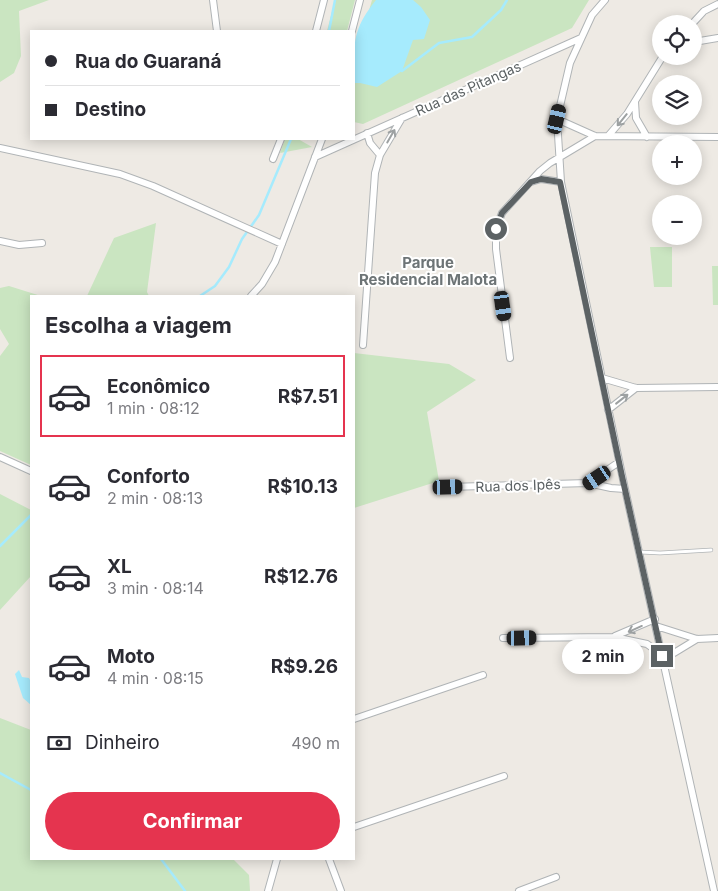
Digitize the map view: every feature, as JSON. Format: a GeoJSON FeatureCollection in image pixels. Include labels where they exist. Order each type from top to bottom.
{"type":"FeatureCollection","features":[{"type":"Feature","properties":{"kind":"street"},"geometry":{"type":"LineString","coordinates":[[213,0],[217,30]]}},
{"type":"Feature","properties":{"kind":"street"},"geometry":{"type":"LineString","coordinates":[[316,30],[324,0]]}},
{"type":"Feature","properties":{"kind":"street"},"geometry":{"type":"LineString","coordinates":[[352,30],[360,0]]}},
{"type":"Feature","properties":{"kind":"street"},"geometry":{"type":"LineString","coordinates":[[605,0],[592,15],[570,63],[557,119],[560,182],[625,490],[714,891]]}},
{"type":"Feature","properties":{"kind":"street"},"geometry":{"type":"LineString","coordinates":[[700,15],[718,4]]}},
{"type":"Feature","properties":{"kind":"street","name":"Rua das Pitangas"},"geometry":{"type":"LineString","coordinates":[[355,139],[581,38]]}},
{"type":"Feature","properties":{"kind":"street"},"geometry":{"type":"LineString","coordinates":[[702,41],[718,38]]}},
{"type":"Feature","properties":{"kind":"street"},"geometry":{"type":"LineString","coordinates":[[608,136],[627,114],[658,65]]}},
{"type":"Feature","properties":{"kind":"street"},"geometry":{"type":"LineString","coordinates":[[635,102],[636,118],[647,137]]}},
{"type":"Feature","properties":{"kind":"street"},"geometry":{"type":"LineString","coordinates":[[363,345],[375,173],[380,155],[402,118]]}},
{"type":"Feature","properties":{"kind":"street"},"geometry":{"type":"LineString","coordinates":[[557,119],[595,136],[718,136]]}},
{"type":"Feature","properties":{"kind":"street"},"geometry":{"type":"LineString","coordinates":[[367,133],[370,143],[380,155]]}},
{"type":"Feature","properties":{"kind":"street"},"geometry":{"type":"LineString","coordinates":[[510,358],[496,249],[496,229],[502,213],[540,171],[595,136]]}},
{"type":"Feature","properties":{"kind":"street"},"geometry":{"type":"LineString","coordinates":[[272,159],[281,140]]}},
{"type":"Feature","properties":{"kind":"street"},"geometry":{"type":"LineString","coordinates":[[252,295],[262,284],[275,262],[320,140]]}},
{"type":"Feature","properties":{"kind":"street","name":"Rua das Pitangas"},"geometry":{"type":"LineString","coordinates":[[315,157],[352,140]]}},
{"type":"Feature","properties":{"kind":"street"},"geometry":{"type":"LineString","coordinates":[[0,148],[120,174],[153,186],[282,244]]}},
{"type":"Feature","properties":{"kind":"street"},"geometry":{"type":"LineString","coordinates":[[531,182],[541,179],[560,182]]}},
{"type":"Feature","properties":{"kind":"street"},"geometry":{"type":"LineString","coordinates":[[0,241],[19,245],[42,243]]}},
{"type":"Feature","properties":{"kind":"street"},"geometry":{"type":"LineString","coordinates":[[602,378],[636,388],[718,387]]}},
{"type":"Feature","properties":{"kind":"street"},"geometry":{"type":"LineString","coordinates":[[608,410],[636,388]]}},
{"type":"Feature","properties":{"kind":"street"},"geometry":{"type":"LineString","coordinates":[[0,457],[30,471]]}},
{"type":"Feature","properties":{"kind":"street"},"geometry":{"type":"LineString","coordinates":[[588,483],[619,462]]}},
{"type":"Feature","properties":{"kind":"street","name":"Rua dos Ipês"},"geometry":{"type":"LineString","coordinates":[[448,487],[588,483],[625,490]]}},
{"type":"Feature","properties":{"kind":"street"},"geometry":{"type":"LineString","coordinates":[[614,637],[655,623],[697,639],[718,638]]}},
{"type":"Feature","properties":{"kind":"street"},"geometry":{"type":"LineString","coordinates":[[503,638],[614,637],[647,644],[662,656]]}},
{"type":"Feature","properties":{"kind":"street"},"geometry":{"type":"LineString","coordinates":[[662,656],[674,653],[697,639]]}},
{"type":"Feature","properties":{"kind":"street"},"geometry":{"type":"LineString","coordinates":[[355,718],[483,675]]}},
{"type":"Feature","properties":{"kind":"street"},"geometry":{"type":"LineString","coordinates":[[355,827],[504,776]]}},
{"type":"Feature","properties":{"kind":"street"},"geometry":{"type":"LineString","coordinates":[[268,891],[277,860]]}},
{"type":"Feature","properties":{"kind":"street"},"geometry":{"type":"LineString","coordinates":[[330,860],[340,891]]}},
{"type":"Feature","properties":{"kind":"street"},"geometry":{"type":"LineString","coordinates":[[710,872],[718,876]]}},
{"type":"Feature","properties":{"kind":"street"},"geometry":{"type":"LineString","coordinates":[[519,891],[556,876]]}},
{"type":"Feature","properties":{"kind":"lane"},"geometry":{"type":"LineString","coordinates":[[639,552],[660,553],[711,550]]}},
{"type":"Feature","properties":{"kind":"green space"},"geometry":{"type":"Polygon","coordinates":[[[0,0],[49,0],[19,11],[21,56],[14,73],[0,82],[0,0]]]}},
{"type":"Feature","properties":{"kind":"green space"},"geometry":{"type":"Polygon","coordinates":[[[335,0],[355,0],[347,30],[327,30],[335,0]]]}},
{"type":"Feature","properties":{"kind":"green space"},"geometry":{"type":"Polygon","coordinates":[[[372,0],[589,0],[572,28],[363,124],[355,122],[355,60],[372,0]]]}},
{"type":"Feature","properties":{"kind":"green space"},"geometry":{"type":"Polygon","coordinates":[[[285,140],[300,140],[312,147],[280,153],[285,140]]]}},
{"type":"Feature","properties":{"kind":"green space"},"geometry":{"type":"Polygon","coordinates":[[[156,223],[147,292],[148,295],[87,295],[114,238],[156,223]]]}},
{"type":"Feature","properties":{"kind":"green space"},"geometry":{"type":"Polygon","coordinates":[[[650,247],[672,247],[672,287],[654,287],[650,247]]]}},
{"type":"Feature","properties":{"kind":"green space"},"geometry":{"type":"Polygon","coordinates":[[[712,266],[718,266],[718,305],[713,305],[712,266]]]}},
{"type":"Feature","properties":{"kind":"green space"},"geometry":{"type":"Polygon","coordinates":[[[9,286],[38,295],[30,295],[30,465],[0,451],[0,356],[9,344],[0,329],[0,288],[9,286]]]}},
{"type":"Feature","properties":{"kind":"green space"},"geometry":{"type":"Polygon","coordinates":[[[355,353],[449,364],[476,380],[427,412],[439,481],[355,508],[355,353]]]}},
{"type":"Feature","properties":{"kind":"green space"},"geometry":{"type":"Polygon","coordinates":[[[0,494],[30,509],[30,577],[0,610],[0,494]]]}},
{"type":"Feature","properties":{"kind":"green space"},"geometry":{"type":"Polygon","coordinates":[[[0,718],[30,730],[30,860],[234,860],[249,875],[250,891],[0,891],[0,718]]]}},
{"type":"Feature","properties":{"kind":"water"},"geometry":{"type":"Polygon","coordinates":[[[376,0],[413,0],[421,7],[430,20],[424,39],[413,40],[402,71],[377,87],[355,83],[355,44],[358,30],[376,0]]]}},
{"type":"Feature","properties":{"kind":"water"},"geometry":{"type":"Polygon","coordinates":[[[19,670],[22,677],[29,678],[30,680],[30,704],[23,698],[15,674],[19,670]]]}},
{"type":"Feature","properties":{"kind":"waterway"},"geometry":{"type":"LineString","coordinates":[[329,30],[335,0]]}},
{"type":"Feature","properties":{"kind":"waterway"},"geometry":{"type":"LineString","coordinates":[[402,71],[439,43],[472,37],[501,10],[507,0]]}},
{"type":"Feature","properties":{"kind":"waterway"},"geometry":{"type":"LineString","coordinates":[[202,295],[215,286],[229,267],[242,239],[259,215],[291,140]]}},
{"type":"Feature","properties":{"kind":"waterway"},"geometry":{"type":"LineString","coordinates":[[0,546],[30,516]]}},
{"type":"Feature","properties":{"kind":"waterway"},"geometry":{"type":"LineString","coordinates":[[0,773],[30,789]]}},
{"type":"Feature","properties":{"kind":"waterway"},"geometry":{"type":"LineString","coordinates":[[162,860],[185,891]]}},
{"type":"Feature","properties":{"kind":"district","name":"Parque Residencial Malota"},"geometry":{"type":"Point","coordinates":[428,270]}},
{"type":"Feature","properties":{"kind":"route"},"geometry":{"type":"LineString","coordinates":[[496,229],[502,213],[531,182],[541,179],[560,182],[662,656]]}}]}
